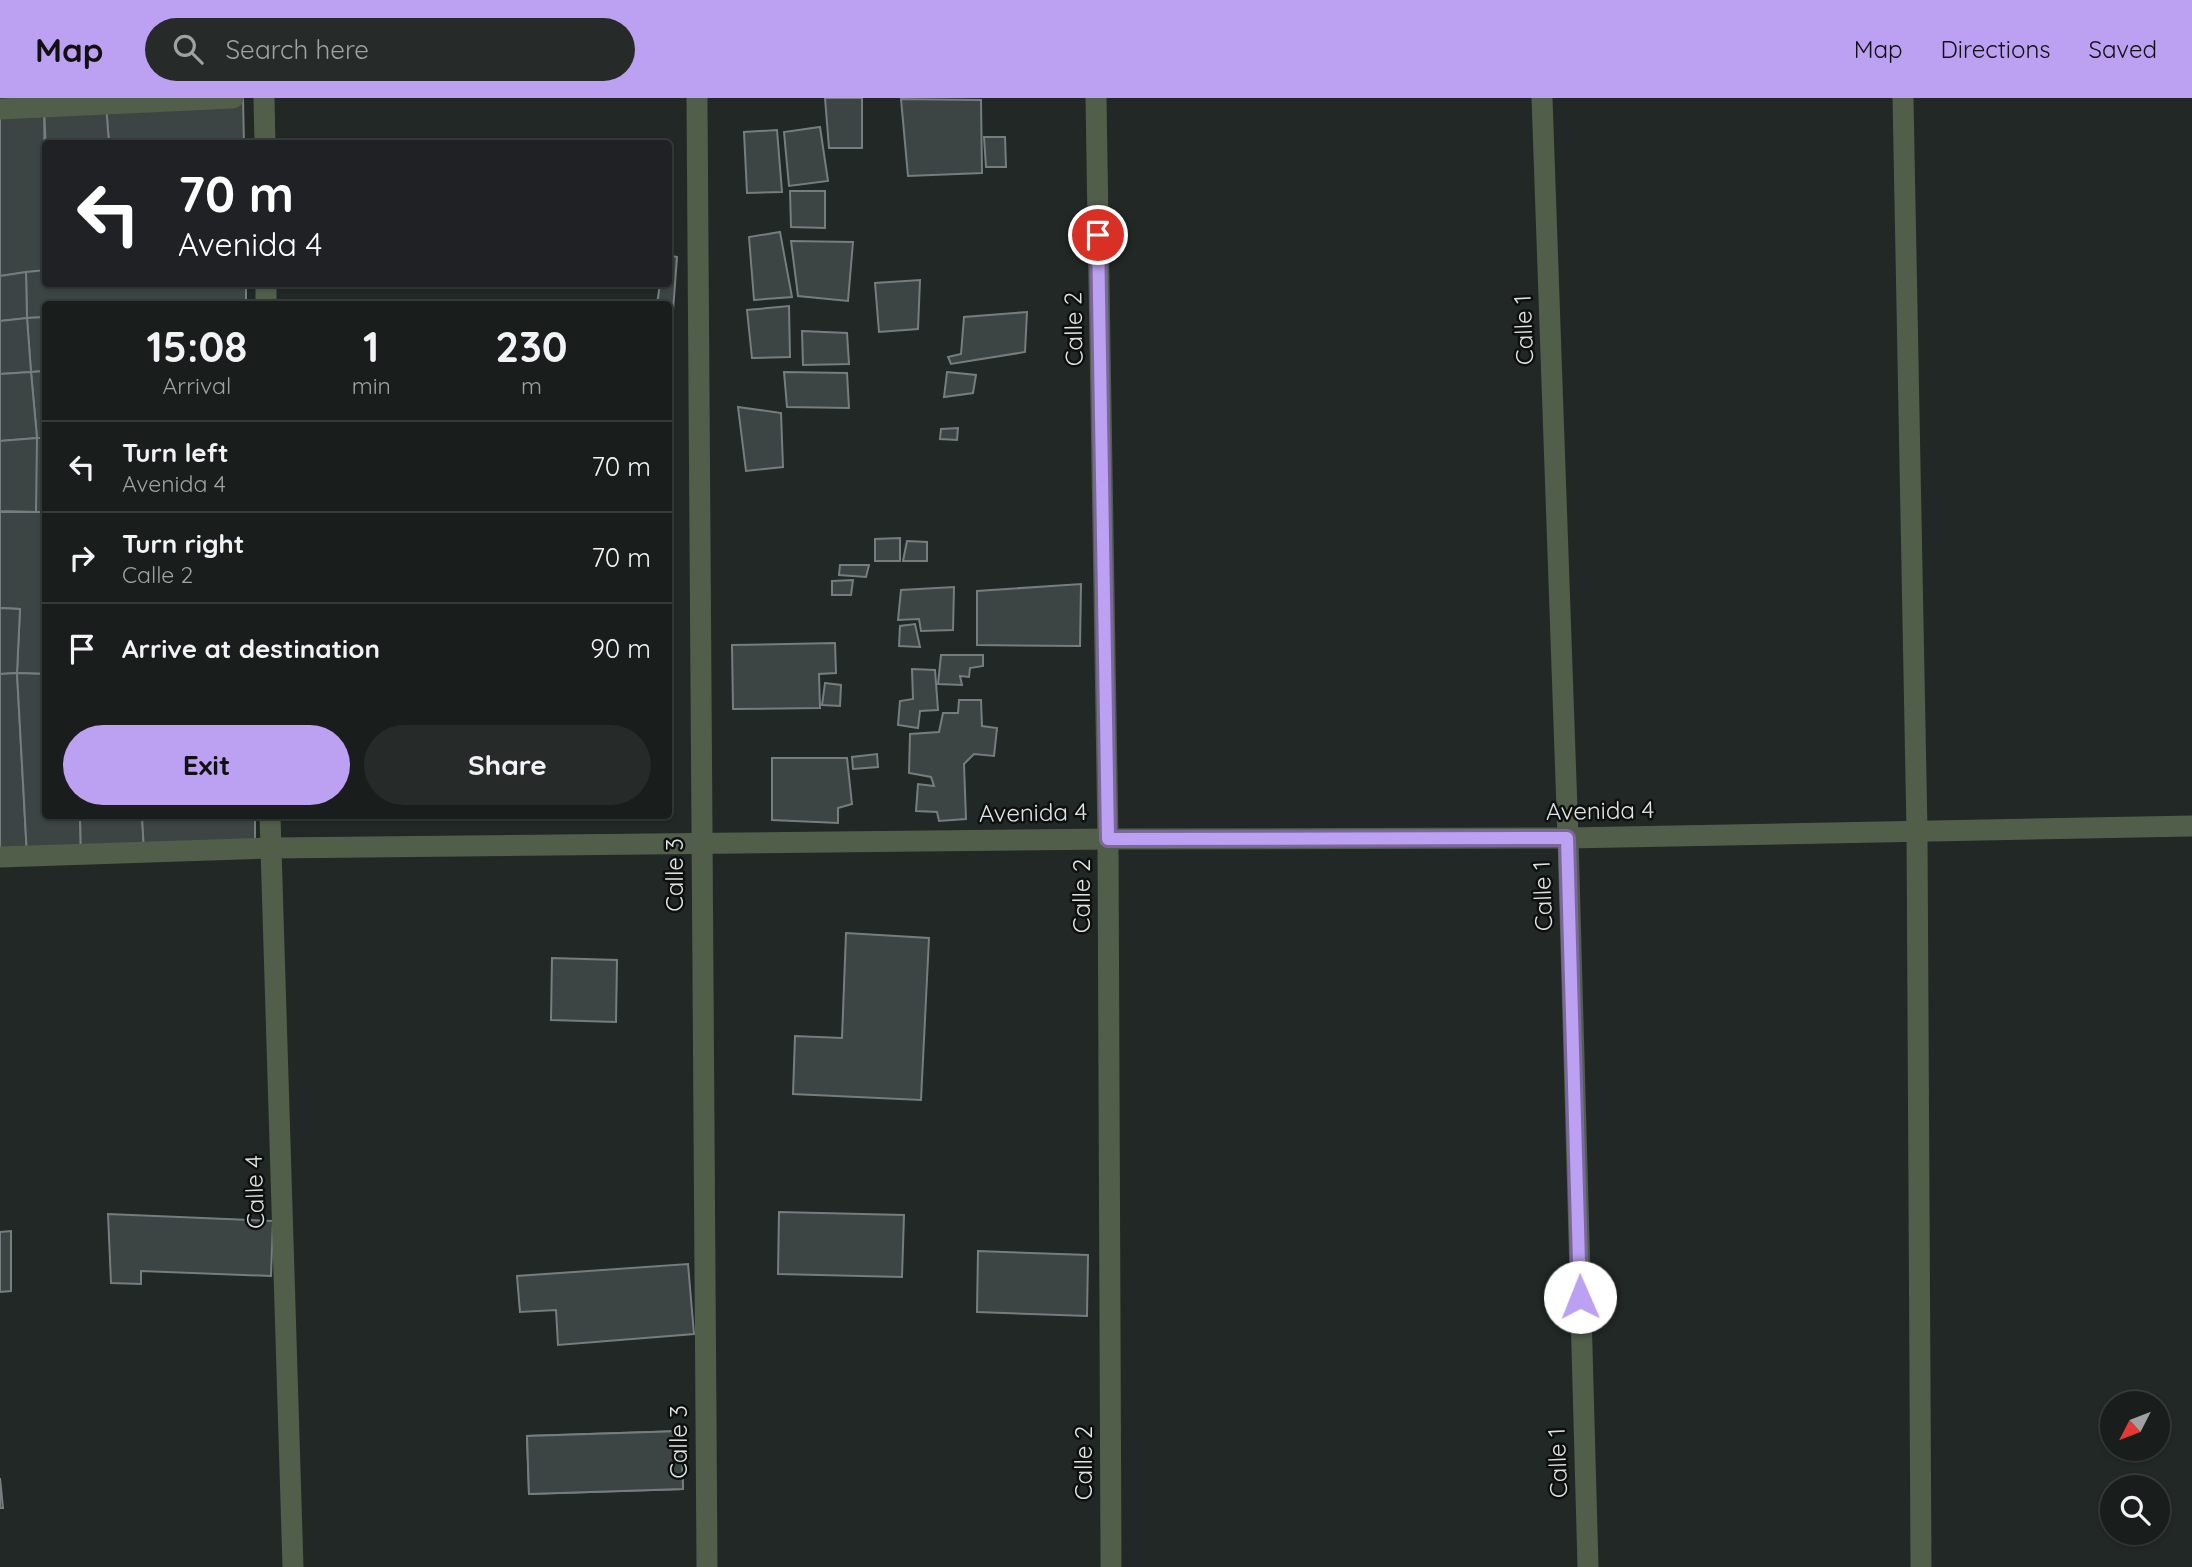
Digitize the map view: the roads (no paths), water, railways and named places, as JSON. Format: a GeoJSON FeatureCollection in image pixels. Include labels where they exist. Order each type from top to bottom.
{"type":"FeatureCollection","features":[{"type":"Feature","properties":{"kind":"street"},"geometry":{"type":"LineString","coordinates":[[0,109],[233,98]]}},
{"type":"Feature","properties":{"kind":"street"},"geometry":{"type":"LineString","coordinates":[[265,98],[265,140]]}},
{"type":"Feature","properties":{"kind":"street","name":"Calle 3"},"geometry":{"type":"LineString","coordinates":[[697,98],[707,1567]]}},
{"type":"Feature","properties":{"kind":"street","name":"Calle 2"},"geometry":{"type":"LineString","coordinates":[[1096,98],[1108,839],[1111,1567]]}},
{"type":"Feature","properties":{"kind":"street","name":"Calle 1"},"geometry":{"type":"LineString","coordinates":[[1542,98],[1567,838],[1587,1567]]}},
{"type":"Feature","properties":{"kind":"street"},"geometry":{"type":"LineString","coordinates":[[1903,98],[1917,831],[1921,1567]]}},
{"type":"Feature","properties":{"kind":"street","name":"Calle 4"},"geometry":{"type":"LineString","coordinates":[[270,819],[293,1567]]}},
{"type":"Feature","properties":{"kind":"street","name":"Avenida 4"},"geometry":{"type":"LineString","coordinates":[[0,856],[271,848],[1108,839],[1567,838],[2192,826]]}}]}
